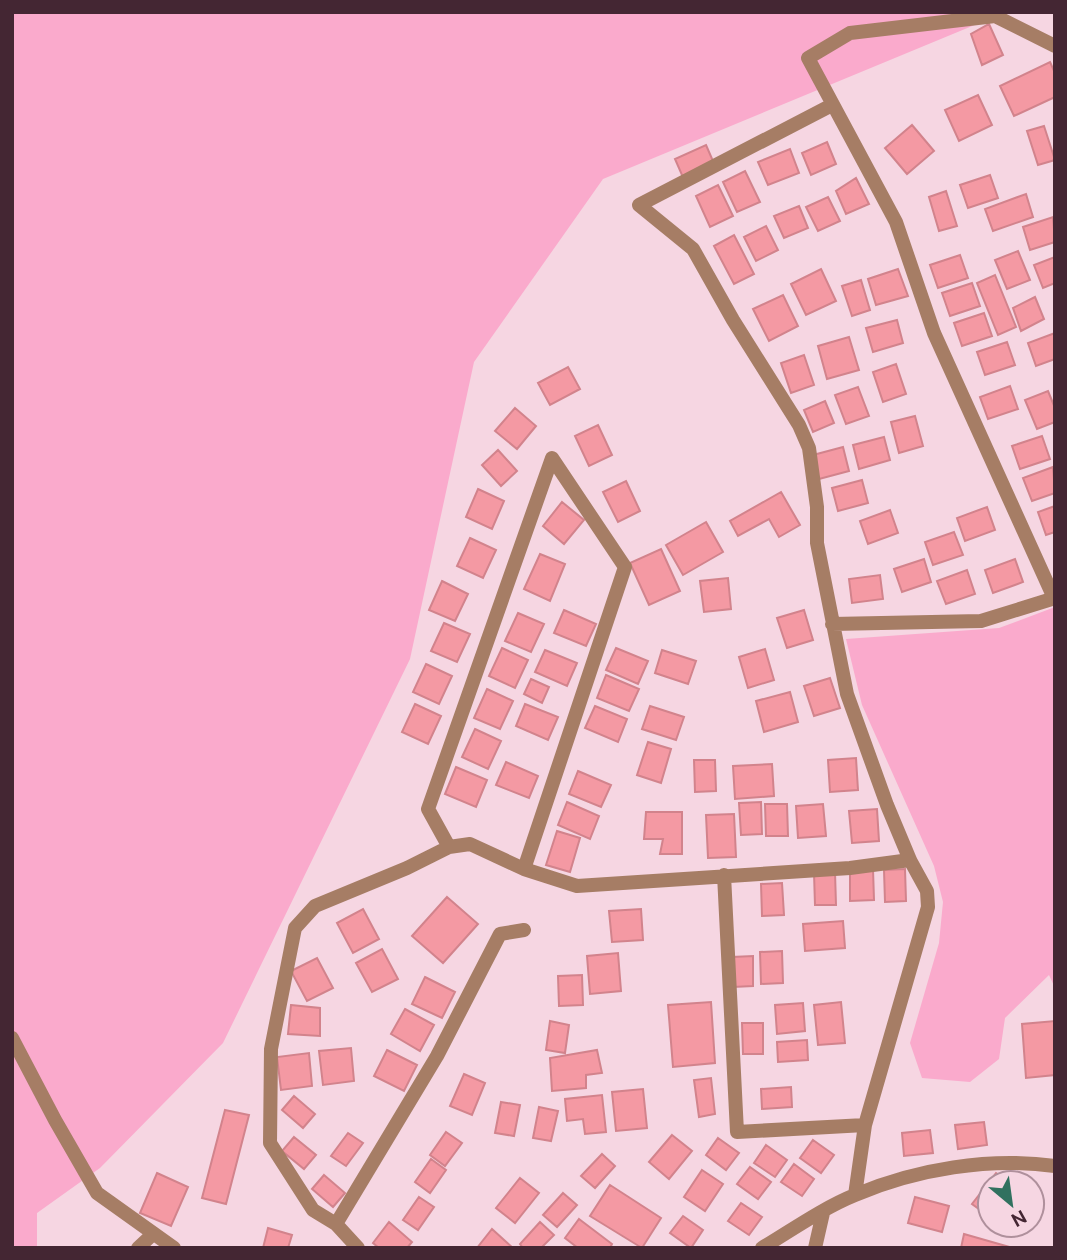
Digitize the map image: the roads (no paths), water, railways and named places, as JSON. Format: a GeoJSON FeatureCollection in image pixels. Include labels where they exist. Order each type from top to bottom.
{"type":"FeatureCollection","features":[{"type":"Feature","properties":{"kind":"street"},"geometry":{"type":"LineString","coordinates":[[832,624],[981,621],[1055,598],[934,332],[896,222],[808,58],[850,33],[995,16],[1055,46]]}},
{"type":"Feature","properties":{"kind":"street"},"geometry":{"type":"LineString","coordinates":[[832,105],[639,205],[693,249],[733,320],[799,425],[809,449],[817,507],[817,543],[847,694],[909,860],[927,891],[928,907],[865,1125],[855,1195]]}},
{"type":"Feature","properties":{"kind":"street"},"geometry":{"type":"LineString","coordinates":[[449,847],[428,809],[552,458],[625,566],[524,870]]}},
{"type":"Feature","properties":{"kind":"street"},"geometry":{"type":"LineString","coordinates":[[358,1248],[336,1224],[313,1210],[270,1143],[271,1049],[295,928],[315,906],[407,868],[449,847],[470,844],[524,870],[577,886],[850,868],[909,860]]}},
{"type":"Feature","properties":{"kind":"street"},"geometry":{"type":"LineString","coordinates":[[724,875],[737,1132],[865,1125]]}},
{"type":"Feature","properties":{"kind":"street"},"geometry":{"type":"LineString","coordinates":[[336,1224],[437,1056],[500,934],[524,930]]}},
{"type":"Feature","properties":{"kind":"street"},"geometry":{"type":"LineString","coordinates":[[12,1038],[18,1062],[97,1193],[174,1248]]}},
{"type":"Feature","properties":{"kind":"street"},"geometry":{"type":"LineString","coordinates":[[762,1248],[855,1195],[970,1165],[1026,1162],[1055,1166]]}},
{"type":"Feature","properties":{"kind":"street"},"geometry":{"type":"LineString","coordinates":[[815,1248],[823,1213]]}},
{"type":"Feature","properties":{"kind":"street"},"geometry":{"type":"LineString","coordinates":[[138,1248],[153,1234]]}}]}
